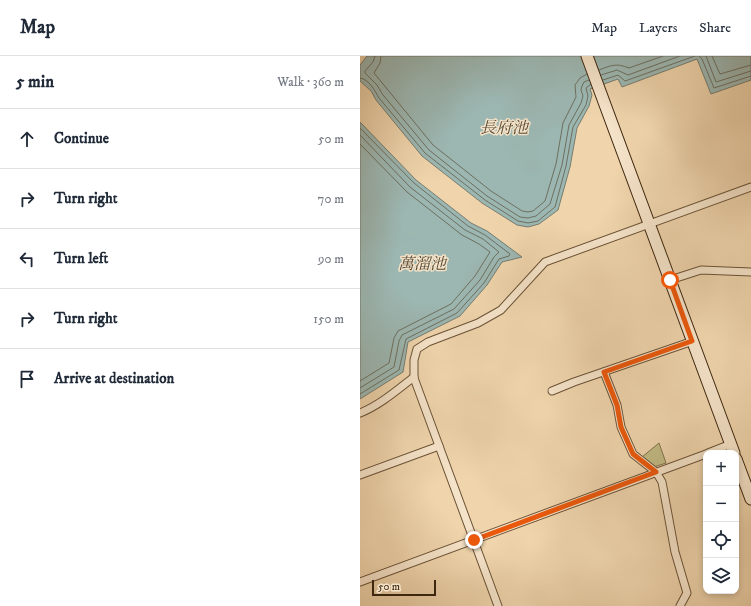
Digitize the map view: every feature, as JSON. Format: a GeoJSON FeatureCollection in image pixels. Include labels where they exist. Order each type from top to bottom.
{"type":"FeatureCollection","features":[{"type":"Feature","properties":{"kind":"street"},"geometry":{"type":"LineString","coordinates":[[587,56],[732,449]]}},
{"type":"Feature","properties":{"kind":"street"},"geometry":{"type":"LineString","coordinates":[[498,606],[414,376],[414,360],[417,349],[428,342],[478,323],[501,310],[545,262],[751,187]]}},
{"type":"Feature","properties":{"kind":"street"},"geometry":{"type":"LineString","coordinates":[[670,280],[701,270],[751,272]]}},
{"type":"Feature","properties":{"kind":"street"},"geometry":{"type":"LineString","coordinates":[[552,391],[692,341]]}},
{"type":"Feature","properties":{"kind":"street"},"geometry":{"type":"LineString","coordinates":[[604,372],[617,405],[621,427],[633,454],[656,472],[662,482],[676,552],[687,593],[680,606]]}},
{"type":"Feature","properties":{"kind":"street"},"geometry":{"type":"LineString","coordinates":[[360,414],[398,389],[414,376]]}},
{"type":"Feature","properties":{"kind":"street"},"geometry":{"type":"LineString","coordinates":[[360,475],[439,446]]}},
{"type":"Feature","properties":{"kind":"street"},"geometry":{"type":"LineString","coordinates":[[360,582],[703,454]]}},
{"type":"Feature","properties":{"kind":"street"},"geometry":{"type":"LineString","coordinates":[[739,466],[751,499]]}},
{"type":"Feature","properties":{"kind":"shaded area"},"geometry":{"type":"Polygon","coordinates":[[[659,443],[666,463],[654,467],[642,457],[659,443]]]}},
{"type":"Feature","properties":{"kind":"water","name":"長府池"},"geometry":{"type":"Polygon","coordinates":[[[367,56],[751,56],[751,80],[711,94],[697,59],[622,87],[618,79],[590,89],[592,95],[589,106],[577,128],[570,167],[558,210],[539,224],[528,227],[517,225],[482,203],[422,156],[376,100],[371,91],[360,81],[360,65],[367,56]]]}},
{"type":"Feature","properties":{"kind":"water","name":"萬溜池"},"geometry":{"type":"Polygon","coordinates":[[[360,122],[416,180],[471,223],[487,231],[522,257],[502,262],[487,285],[460,316],[408,342],[403,372],[360,399],[360,122]]]}},
{"type":"Feature","properties":{"kind":"route"},"geometry":{"type":"LineString","coordinates":[[474,540],[656,472],[633,454],[621,427],[617,405],[604,372],[692,341],[670,280]]}}]}
